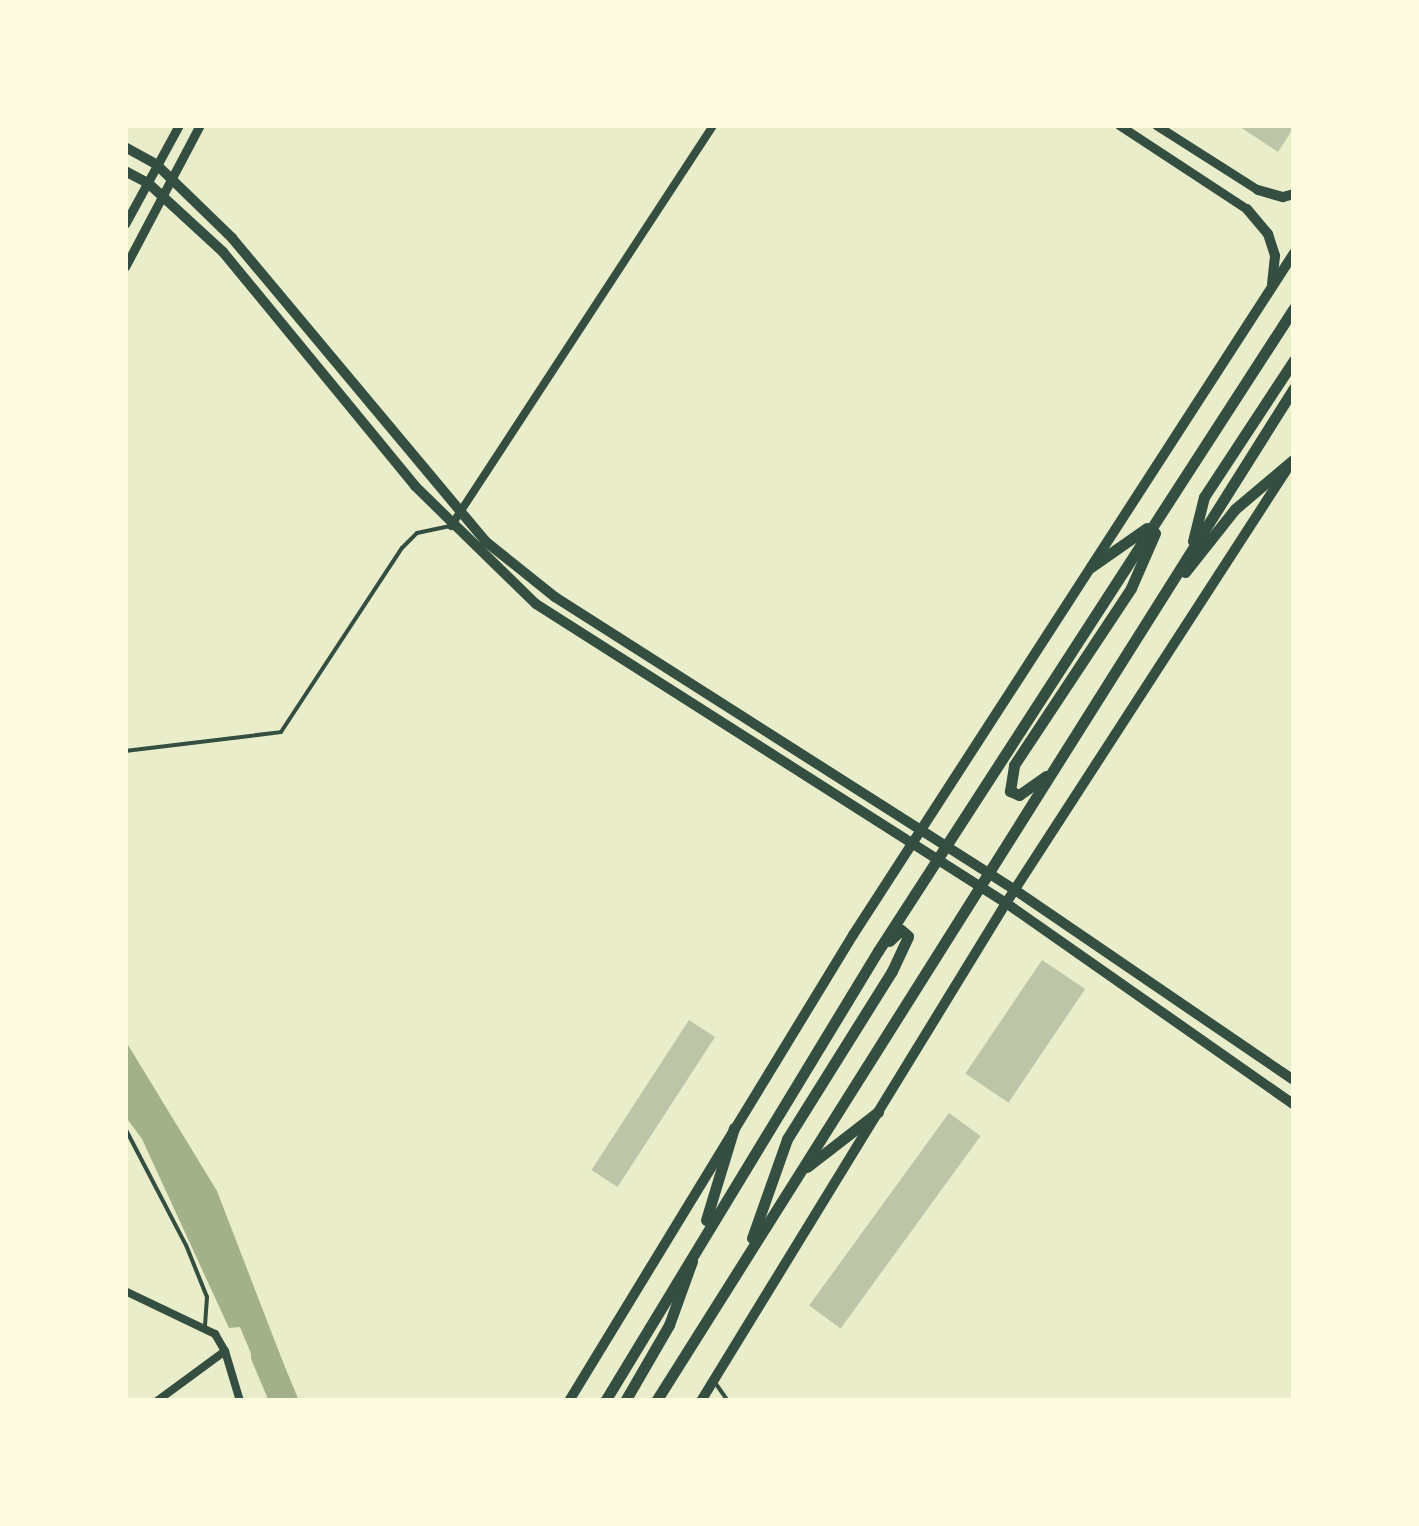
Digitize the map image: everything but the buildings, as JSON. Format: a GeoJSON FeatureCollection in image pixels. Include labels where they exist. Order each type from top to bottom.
{"type":"FeatureCollection","features":[{"type":"Feature","properties":{"kind":"main road"},"geometry":{"type":"LineString","coordinates":[[125,146],[157,164],[266,276],[484,541],[556,597],[1015,890],[1294,1080]]}},
{"type":"Feature","properties":{"kind":"main road"},"geometry":{"type":"LineString","coordinates":[[125,171],[164,196],[244,276],[451,526],[536,604],[1006,903],[1294,1105]]}},
{"type":"Feature","properties":{"kind":"main road"},"geometry":{"type":"LineString","coordinates":[[1258,190],[1283,197],[1294,194]]}},
{"type":"Feature","properties":{"kind":"main road"},"geometry":{"type":"LineString","coordinates":[[1247,209],[1268,234],[1275,256],[1272,288]]}},
{"type":"Feature","properties":{"kind":"main road"},"geometry":{"type":"LineString","coordinates":[[569,1401],[920,832],[1294,253]]}},
{"type":"Feature","properties":{"kind":"main road"},"geometry":{"type":"LineString","coordinates":[[605,1401],[878,952],[1294,308]]}},
{"type":"Feature","properties":{"kind":"main road"},"geometry":{"type":"LineString","coordinates":[[1189,554],[1204,497],[1294,360]]}},
{"type":"Feature","properties":{"kind":"main road"},"geometry":{"type":"LineString","coordinates":[[656,1401],[1294,388]]}},
{"type":"Feature","properties":{"kind":"main road"},"geometry":{"type":"LineString","coordinates":[[1165,593],[1236,509],[1293,459]]}},
{"type":"Feature","properties":{"kind":"main road"},"geometry":{"type":"LineString","coordinates":[[701,1401],[1006,903],[1293,459]]}},
{"type":"Feature","properties":{"kind":"main road"},"geometry":{"type":"LineString","coordinates":[[1052,772],[1019,795],[1010,791],[1014,765],[1131,588],[1171,498]]}},
{"type":"Feature","properties":{"kind":"main road"},"geometry":{"type":"LineString","coordinates":[[1092,567],[1155,523]]}},
{"type":"Feature","properties":{"kind":"main road"},"geometry":{"type":"LineString","coordinates":[[744,1261],[787,1139],[892,971],[908,936],[901,930],[878,952]]}},
{"type":"Feature","properties":{"kind":"main road"},"geometry":{"type":"LineString","coordinates":[[800,1173],[878,1112]]}},
{"type":"Feature","properties":{"kind":"main road"},"geometry":{"type":"LineString","coordinates":[[625,1401],[670,1325],[734,1128]]}},
{"type":"Feature","properties":{"kind":"street"},"geometry":{"type":"LineString","coordinates":[[125,224],[180,125]]}},
{"type":"Feature","properties":{"kind":"street"},"geometry":{"type":"LineString","coordinates":[[125,267],[200,125]]}},
{"type":"Feature","properties":{"kind":"street"},"geometry":{"type":"LineString","coordinates":[[451,526],[713,125]]}},
{"type":"Feature","properties":{"kind":"street"},"geometry":{"type":"LineString","coordinates":[[1118,125],[1247,209]]}},
{"type":"Feature","properties":{"kind":"street"},"geometry":{"type":"LineString","coordinates":[[1156,125],[1258,190]]}},
{"type":"Feature","properties":{"kind":"street"},"geometry":{"type":"LineString","coordinates":[[125,1291],[215,1334],[225,1351],[240,1401]]}},
{"type":"Feature","properties":{"kind":"street"},"geometry":{"type":"LineString","coordinates":[[157,1401],[225,1351]]}},
{"type":"Feature","properties":{"kind":"lane"},"geometry":{"type":"LineString","coordinates":[[125,751],[281,732],[402,548],[418,533],[451,526]]}},
{"type":"Feature","properties":{"kind":"lane"},"geometry":{"type":"LineString","coordinates":[[125,1128],[186,1244],[207,1297],[205,1329]]}},
{"type":"Feature","properties":{"kind":"lane"},"geometry":{"type":"LineString","coordinates":[[714,1381],[728,1401]]}},
{"type":"Feature","properties":{"kind":"shaded area"},"geometry":{"type":"Polygon","coordinates":[[[125,1040],[217,1191],[291,1383],[267,1392],[240,1327],[229,1328],[142,1139],[125,1116],[125,1040]]]}},
{"type":"Feature","properties":{"kind":"waterway"},"geometry":{"type":"LineString","coordinates":[[265,1356],[284,1401]]}}]}
